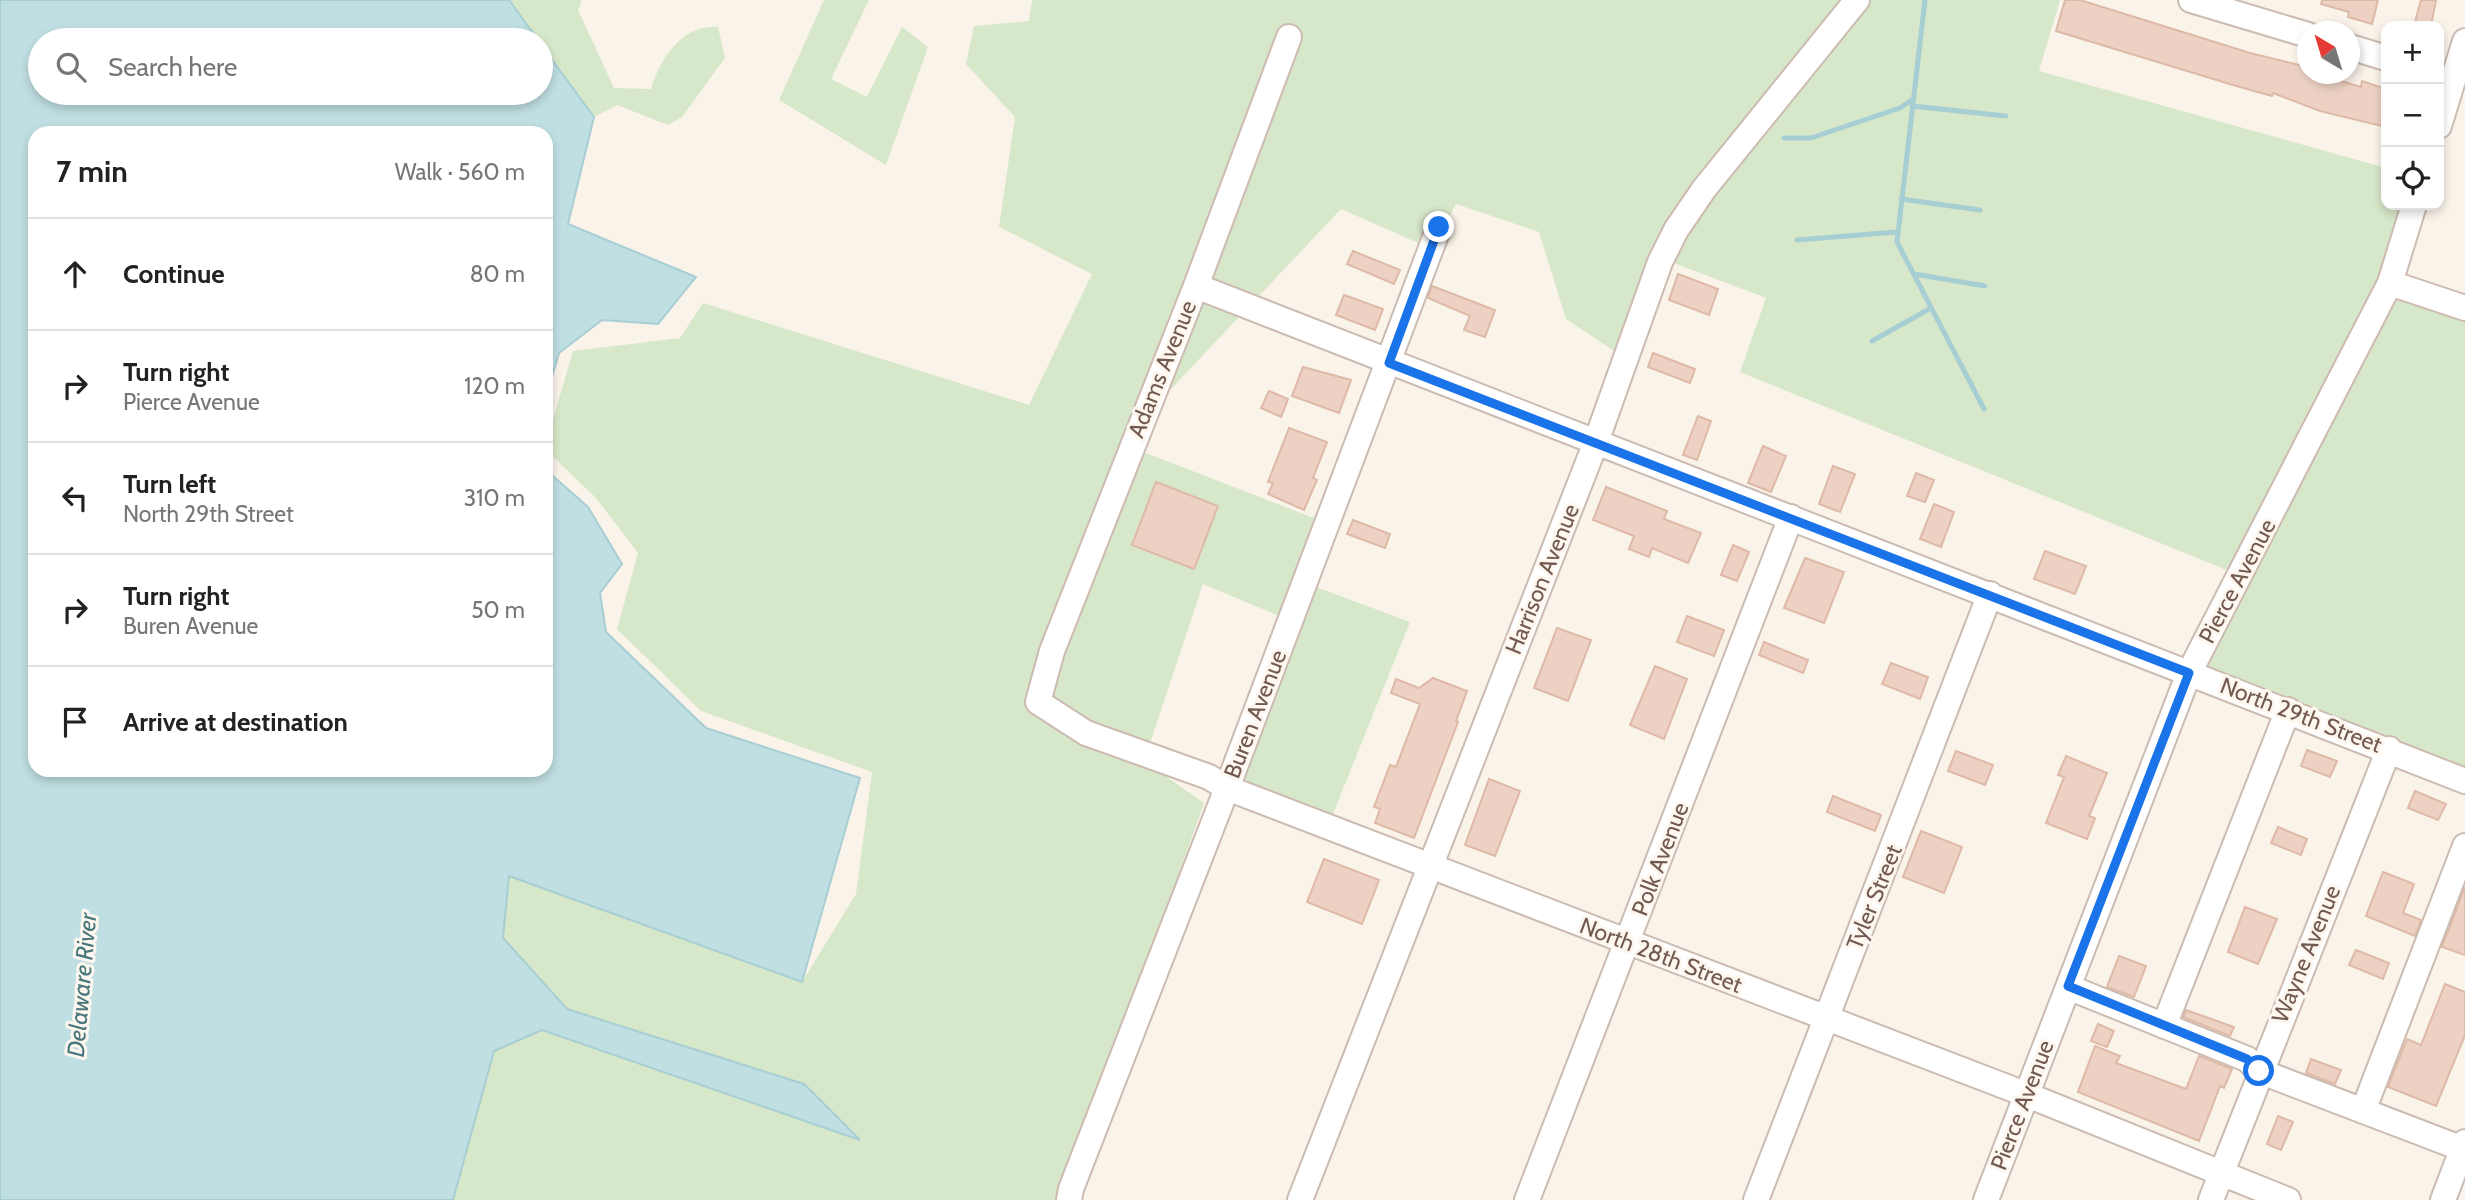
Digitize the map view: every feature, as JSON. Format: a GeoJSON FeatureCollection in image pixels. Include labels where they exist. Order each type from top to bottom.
{"type":"FeatureCollection","features":[{"type":"Feature","properties":{"kind":"street","name":"Harrison Avenue"},"geometry":{"type":"LineString","coordinates":[[1300,1200],[1596,442],[1660,262],[1676,230],[1704,189],[1857,0]]}},
{"type":"Feature","properties":{"kind":"street"},"geometry":{"type":"LineString","coordinates":[[2191,0],[2297,32]]}},
{"type":"Feature","properties":{"kind":"street","name":"Adams Avenue"},"geometry":{"type":"LineString","coordinates":[[1038,702],[1052,651],[1196,286],[1289,37]]}},
{"type":"Feature","properties":{"kind":"street"},"geometry":{"type":"LineString","coordinates":[[2444,109],[2465,41]]}},
{"type":"Feature","properties":{"kind":"street"},"geometry":{"type":"LineString","coordinates":[[2360,50],[2381,56]]}},
{"type":"Feature","properties":{"kind":"street","name":"Pierce Avenue"},"geometry":{"type":"LineString","coordinates":[[1986,1200],[2189,673],[2390,284],[2412,210]]}},
{"type":"Feature","properties":{"kind":"street","name":"Buren Avenue"},"geometry":{"type":"LineString","coordinates":[[1069,1200],[1070,1189],[1227,788],[1439,227]]}},
{"type":"Feature","properties":{"kind":"street"},"geometry":{"type":"LineString","coordinates":[[2390,284],[2465,308]]}},
{"type":"Feature","properties":{"kind":"street","name":"North 29th Street"},"geometry":{"type":"LineString","coordinates":[[1196,286],[2389,749],[2465,781]]}},
{"type":"Feature","properties":{"kind":"street","name":"Polk Avenue"},"geometry":{"type":"LineString","coordinates":[[1527,1200],[1791,517]]}},
{"type":"Feature","properties":{"kind":"street","name":"Tyler Street"},"geometry":{"type":"LineString","coordinates":[[1756,1200],[1887,867],[1990,594]]}},
{"type":"Feature","properties":{"kind":"street","name":"North 28th Street"},"geometry":{"type":"LineString","coordinates":[[1038,702],[1086,733],[1209,777],[1227,788],[2025,1094],[2288,1200]]}},
{"type":"Feature","properties":{"kind":"street"},"geometry":{"type":"LineString","coordinates":[[2164,1026],[2288,710]]}},
{"type":"Feature","properties":{"kind":"street","name":"Wayne Avenue"},"geometry":{"type":"LineString","coordinates":[[2211,1200],[2259,1071],[2389,749]]}},
{"type":"Feature","properties":{"kind":"street"},"geometry":{"type":"LineString","coordinates":[[2363,1111],[2465,846]]}},
{"type":"Feature","properties":{"kind":"street"},"geometry":{"type":"LineString","coordinates":[[2068,986],[2247,1059],[2259,1071],[2363,1111],[2462,1160],[2443,1200]]}},
{"type":"Feature","properties":{"kind":"green space"},"geometry":{"type":"Polygon","coordinates":[[[509,0],[582,0],[578,10],[614,88],[651,89],[660,66],[674,46],[683,37],[705,28],[718,27],[725,58],[682,117],[668,125],[617,105],[594,117],[553,61],[553,28],[529,28],[509,0]]]}},
{"type":"Feature","properties":{"kind":"green space"},"geometry":{"type":"Polygon","coordinates":[[[824,0],[869,0],[831,79],[867,97],[902,27],[928,47],[886,165],[779,100],[824,0]]]}},
{"type":"Feature","properties":{"kind":"green space"},"geometry":{"type":"Polygon","coordinates":[[[1032,0],[2060,0],[2039,71],[2381,167],[2381,210],[2418,210],[2398,278],[2465,298],[2465,779],[2183,668],[2234,573],[1740,372],[1766,298],[1666,260],[1625,358],[1566,319],[1539,232],[1456,204],[1432,249],[1341,209],[1120,443],[1332,525],[1311,585],[1410,622],[1331,819],[1234,782],[1296,623],[1203,584],[1144,761],[1204,803],[1074,1169],[1066,1200],[453,1200],[494,1051],[542,1030],[858,1139],[804,1084],[567,1009],[503,938],[509,876],[802,982],[856,894],[872,772],[701,711],[617,629],[638,553],[596,498],[553,457],[553,420],[573,351],[680,338],[703,303],[1029,405],[1092,274],[999,227],[1015,117],[966,64],[974,26],[1029,21],[1032,0]]]}},
{"type":"Feature","properties":{"kind":"water","name":"Delaware River"},"geometry":{"type":"Polygon","coordinates":[[[0,0],[509,0],[529,28],[28,28],[28,105],[553,105],[553,61],[594,117],[568,224],[696,277],[658,324],[602,320],[559,353],[553,373],[553,126],[28,126],[28,777],[553,777],[553,476],[588,507],[622,564],[600,593],[606,632],[706,728],[860,778],[802,982],[509,876],[503,938],[567,1009],[804,1084],[860,1140],[542,1030],[494,1051],[453,1200],[0,1200],[0,0]]]}},
{"type":"Feature","properties":{"kind":"building"},"geometry":{"type":"Polygon","coordinates":[[[2065,0],[2080,0],[2250,53],[2297,65],[2297,84],[2351,84],[2361,87],[2362,81],[2381,87],[2381,126],[2320,111],[2273,93],[2272,96],[2233,85],[2056,31],[2065,0]]]}},
{"type":"Feature","properties":{"kind":"building"},"geometry":{"type":"Polygon","coordinates":[[[2322,0],[2378,0],[2372,24],[2348,17],[2349,12],[2321,4],[2322,0]]]}},
{"type":"Feature","properties":{"kind":"building"},"geometry":{"type":"Polygon","coordinates":[[[2421,0],[2436,0],[2432,21],[2415,21],[2421,0]]]}},
{"type":"Feature","properties":{"kind":"building"},"geometry":{"type":"Polygon","coordinates":[[[1353,251],[1400,270],[1394,284],[1347,264],[1353,251]]]}},
{"type":"Feature","properties":{"kind":"building"},"geometry":{"type":"Polygon","coordinates":[[[1678,274],[1718,289],[1709,315],[1669,300],[1678,274]]]}},
{"type":"Feature","properties":{"kind":"building"},"geometry":{"type":"Polygon","coordinates":[[[1432,286],[1495,310],[1485,337],[1464,330],[1470,316],[1428,298],[1432,286]]]}},
{"type":"Feature","properties":{"kind":"building"},"geometry":{"type":"Polygon","coordinates":[[[1344,295],[1383,309],[1375,330],[1336,315],[1344,295]]]}},
{"type":"Feature","properties":{"kind":"building"},"geometry":{"type":"Polygon","coordinates":[[[1653,353],[1695,369],[1690,383],[1648,367],[1653,353]]]}},
{"type":"Feature","properties":{"kind":"building"},"geometry":{"type":"Polygon","coordinates":[[[1303,367],[1351,380],[1339,413],[1292,396],[1303,367]]]}},
{"type":"Feature","properties":{"kind":"building"},"geometry":{"type":"Polygon","coordinates":[[[1269,391],[1288,399],[1281,417],[1261,408],[1269,391]]]}},
{"type":"Feature","properties":{"kind":"building"},"geometry":{"type":"Polygon","coordinates":[[[1698,416],[1711,421],[1697,460],[1683,455],[1698,416]]]}},
{"type":"Feature","properties":{"kind":"building"},"geometry":{"type":"Polygon","coordinates":[[[1289,428],[1327,442],[1313,478],[1317,480],[1304,510],[1268,494],[1273,483],[1268,482],[1289,428]]]}},
{"type":"Feature","properties":{"kind":"building"},"geometry":{"type":"Polygon","coordinates":[[[1763,446],[1786,456],[1771,492],[1748,483],[1763,446]]]}},
{"type":"Feature","properties":{"kind":"building"},"geometry":{"type":"Polygon","coordinates":[[[1833,466],[1855,474],[1840,512],[1819,504],[1833,466]]]}},
{"type":"Feature","properties":{"kind":"building"},"geometry":{"type":"Polygon","coordinates":[[[1916,473],[1934,480],[1925,502],[1907,496],[1916,473]]]}},
{"type":"Feature","properties":{"kind":"building"},"geometry":{"type":"Polygon","coordinates":[[[1156,482],[1218,506],[1194,569],[1132,545],[1156,482]]]}},
{"type":"Feature","properties":{"kind":"building"},"geometry":{"type":"Polygon","coordinates":[[[1606,487],[1667,511],[1664,519],[1701,533],[1688,563],[1652,548],[1649,557],[1629,549],[1634,536],[1593,520],[1606,487]]]}},
{"type":"Feature","properties":{"kind":"building"},"geometry":{"type":"Polygon","coordinates":[[[1934,504],[1954,512],[1941,547],[1920,539],[1934,504]]]}},
{"type":"Feature","properties":{"kind":"building"},"geometry":{"type":"Polygon","coordinates":[[[1353,520],[1390,534],[1385,548],[1347,534],[1353,520]]]}},
{"type":"Feature","properties":{"kind":"building"},"geometry":{"type":"Polygon","coordinates":[[[1733,545],[1749,552],[1737,581],[1721,575],[1733,545]]]}},
{"type":"Feature","properties":{"kind":"building"},"geometry":{"type":"Polygon","coordinates":[[[2045,551],[2086,566],[2075,594],[2034,579],[2045,551]]]}},
{"type":"Feature","properties":{"kind":"building"},"geometry":{"type":"Polygon","coordinates":[[[1805,558],[1844,572],[1824,623],[1784,608],[1805,558]]]}},
{"type":"Feature","properties":{"kind":"building"},"geometry":{"type":"Polygon","coordinates":[[[1687,616],[1724,630],[1714,656],[1677,642],[1687,616]]]}},
{"type":"Feature","properties":{"kind":"building"},"geometry":{"type":"Polygon","coordinates":[[[1557,628],[1591,640],[1568,701],[1534,688],[1557,628]]]}},
{"type":"Feature","properties":{"kind":"building"},"geometry":{"type":"Polygon","coordinates":[[[1764,642],[1808,660],[1803,673],[1759,655],[1764,642]]]}},
{"type":"Feature","properties":{"kind":"building"},"geometry":{"type":"Polygon","coordinates":[[[1891,663],[1928,677],[1920,699],[1882,684],[1891,663]]]}},
{"type":"Feature","properties":{"kind":"building"},"geometry":{"type":"Polygon","coordinates":[[[1655,666],[1687,679],[1664,739],[1630,725],[1655,666]]]}},
{"type":"Feature","properties":{"kind":"building"},"geometry":{"type":"Polygon","coordinates":[[[1433,678],[1467,691],[1414,838],[1375,823],[1380,809],[1374,807],[1390,765],[1396,767],[1420,704],[1391,693],[1396,679],[1419,688],[1433,678]]]}},
{"type":"Feature","properties":{"kind":"building"},"geometry":{"type":"Polygon","coordinates":[[[2307,750],[2337,761],[2330,777],[2301,766],[2307,750]]]}},
{"type":"Feature","properties":{"kind":"building"},"geometry":{"type":"Polygon","coordinates":[[[1956,751],[1993,765],[1985,785],[1948,771],[1956,751]]]}},
{"type":"Feature","properties":{"kind":"building"},"geometry":{"type":"Polygon","coordinates":[[[2066,756],[2107,773],[2089,816],[2095,818],[2087,839],[2046,823],[2064,777],[2058,775],[2066,756]]]}},
{"type":"Feature","properties":{"kind":"building"},"geometry":{"type":"Polygon","coordinates":[[[1489,779],[1520,791],[1495,856],[1465,845],[1489,779]]]}},
{"type":"Feature","properties":{"kind":"building"},"geometry":{"type":"Polygon","coordinates":[[[2415,791],[2446,804],[2438,820],[2408,808],[2415,791]]]}},
{"type":"Feature","properties":{"kind":"building"},"geometry":{"type":"Polygon","coordinates":[[[1833,796],[1881,815],[1875,831],[1827,812],[1833,796]]]}},
{"type":"Feature","properties":{"kind":"building"},"geometry":{"type":"Polygon","coordinates":[[[2278,827],[2307,839],[2301,855],[2271,843],[2278,827]]]}},
{"type":"Feature","properties":{"kind":"building"},"geometry":{"type":"Polygon","coordinates":[[[1921,831],[1962,847],[1944,893],[1903,877],[1921,831]]]}},
{"type":"Feature","properties":{"kind":"building"},"geometry":{"type":"Polygon","coordinates":[[[1324,859],[1379,880],[1362,924],[1307,902],[1324,859]]]}},
{"type":"Feature","properties":{"kind":"building"},"geometry":{"type":"Polygon","coordinates":[[[2383,872],[2414,884],[2403,913],[2421,920],[2415,936],[2366,916],[2383,872]]]}},
{"type":"Feature","properties":{"kind":"building"},"geometry":{"type":"Polygon","coordinates":[[[2465,887],[2465,955],[2442,947],[2465,887]]]}},
{"type":"Feature","properties":{"kind":"building"},"geometry":{"type":"Polygon","coordinates":[[[2245,907],[2277,919],[2258,964],[2228,952],[2245,907]]]}},
{"type":"Feature","properties":{"kind":"building"},"geometry":{"type":"Polygon","coordinates":[[[2356,950],[2389,963],[2383,979],[2349,965],[2356,950]]]}},
{"type":"Feature","properties":{"kind":"building"},"geometry":{"type":"Polygon","coordinates":[[[2119,956],[2146,966],[2134,997],[2107,987],[2119,956]]]}},
{"type":"Feature","properties":{"kind":"building"},"geometry":{"type":"Polygon","coordinates":[[[2445,984],[2465,992],[2465,1035],[2436,1106],[2388,1087],[2407,1039],[2421,1045],[2445,984]]]}},
{"type":"Feature","properties":{"kind":"building"},"geometry":{"type":"Polygon","coordinates":[[[2186,1010],[2234,1027],[2230,1036],[2183,1017],[2186,1010]]]}},
{"type":"Feature","properties":{"kind":"building"},"geometry":{"type":"Polygon","coordinates":[[[2098,1024],[2114,1031],[2107,1047],[2091,1041],[2098,1024]]]}},
{"type":"Feature","properties":{"kind":"building"},"geometry":{"type":"Polygon","coordinates":[[[2095,1046],[2120,1056],[2116,1063],[2186,1089],[2199,1056],[2232,1069],[2224,1088],[2220,1086],[2199,1141],[2078,1092],[2095,1046]]]}},
{"type":"Feature","properties":{"kind":"building"},"geometry":{"type":"Polygon","coordinates":[[[2311,1059],[2341,1070],[2335,1084],[2306,1073],[2311,1059]]]}},
{"type":"Feature","properties":{"kind":"building"},"geometry":{"type":"Polygon","coordinates":[[[2278,1116],[2293,1122],[2281,1150],[2267,1144],[2278,1116]]]}},
{"type":"Feature","properties":{"kind":"waterway"},"geometry":{"type":"LineString","coordinates":[[1925,0],[1897,242],[1984,409]]}},
{"type":"Feature","properties":{"kind":"waterway"},"geometry":{"type":"LineString","coordinates":[[1784,138],[1811,138],[1900,108],[1913,99]]}},
{"type":"Feature","properties":{"kind":"waterway"},"geometry":{"type":"LineString","coordinates":[[1912,106],[2006,116]]}},
{"type":"Feature","properties":{"kind":"waterway"},"geometry":{"type":"LineString","coordinates":[[1901,199],[1980,210]]}},
{"type":"Feature","properties":{"kind":"waterway"},"geometry":{"type":"LineString","coordinates":[[1797,240],[1896,232]]}},
{"type":"Feature","properties":{"kind":"waterway"},"geometry":{"type":"LineString","coordinates":[[1914,274],[1985,286]]}},
{"type":"Feature","properties":{"kind":"waterway"},"geometry":{"type":"LineString","coordinates":[[1872,341],[1931,308]]}},
{"type":"Feature","properties":{"kind":"route"},"geometry":{"type":"LineString","coordinates":[[1439,227],[1389,363],[2189,673],[2068,986],[2247,1059],[2259,1071]]}}]}
